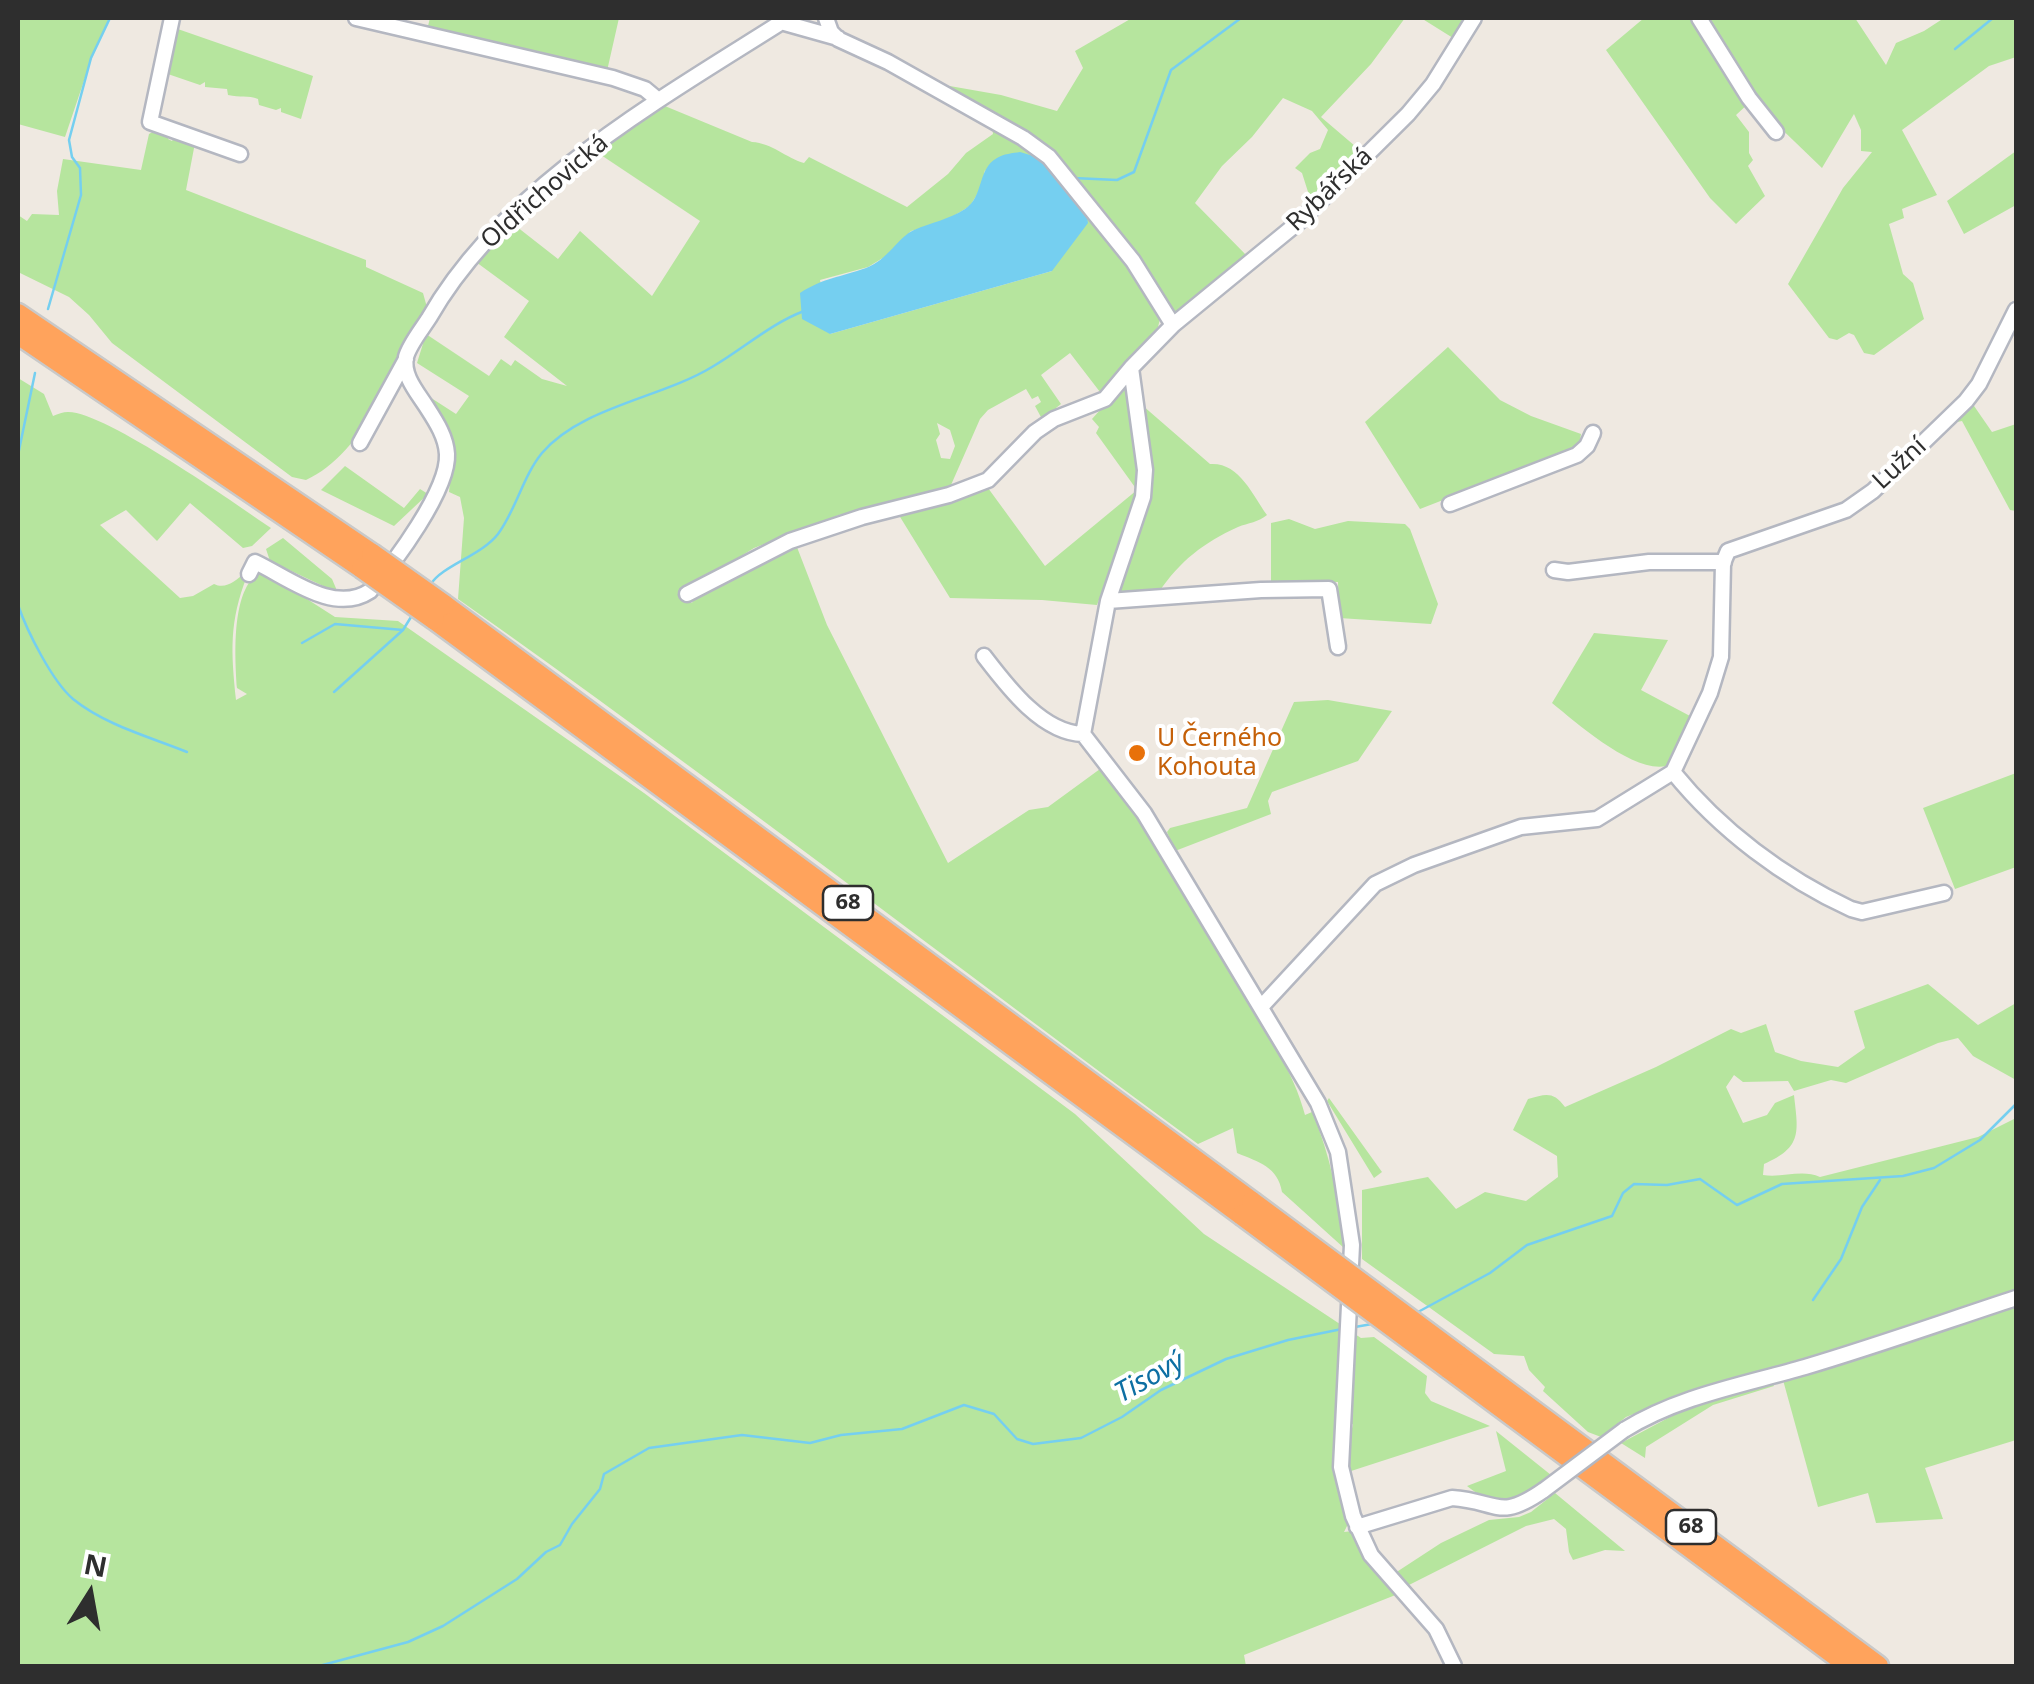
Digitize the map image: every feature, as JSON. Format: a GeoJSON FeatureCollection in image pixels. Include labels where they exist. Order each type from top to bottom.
{"type":"FeatureCollection","features":[{"type":"Feature","properties":{"kind":"highway","name":"68"},"geometry":{"type":"LineString","coordinates":[[18,314],[439,612],[1247,1208],[1850,1666]]}},
{"type":"Feature","properties":{"kind":"highway","name":"68"},"geometry":{"type":"LineString","coordinates":[[18,334],[367,561]]}},
{"type":"Feature","properties":{"kind":"highway","name":"68"},"geometry":{"type":"LineString","coordinates":[[1453,1361],[1878,1666]]}},
{"type":"Feature","properties":{"kind":"street"},"geometry":{"type":"LineString","coordinates":[[172,18],[150,122],[240,154]]}},
{"type":"Feature","properties":{"kind":"street"},"geometry":{"type":"LineString","coordinates":[[356,18],[614,78],[645,89],[656,98]]}},
{"type":"Feature","properties":{"kind":"street"},"geometry":{"type":"LineString","coordinates":[[826,18],[838,39]]}},
{"type":"Feature","properties":{"kind":"street","name":"Rybářská"},"geometry":{"type":"LineString","coordinates":[[688,594],[790,541],[988,480],[1035,432],[1105,399],[1160,336],[1300,221],[1408,114],[1433,84],[1474,18]]}},
{"type":"Feature","properties":{"kind":"street"},"geometry":{"type":"LineString","coordinates":[[1699,18],[1749,98],[1776,132]]}},
{"type":"Feature","properties":{"kind":"street"},"geometry":{"type":"LineString","coordinates":[[785,20],[838,39],[914,77],[1050,157],[1133,261],[1173,324]]}},
{"type":"Feature","properties":{"kind":"street","name":"Oldřichovická"},"geometry":{"type":"LineString","coordinates":[[360,443],[438,303],[487,238],[656,98],[785,20]]}},
{"type":"Feature","properties":{"kind":"street","name":"Lužní"},"geometry":{"type":"LineString","coordinates":[[1554,570],[1568,572],[1726,556],[1846,510],[1873,491],[1972,392],[2016,310]]}},
{"type":"Feature","properties":{"kind":"street"},"geometry":{"type":"LineString","coordinates":[[249,574],[255,562],[330,599],[344,601],[358,599],[381,578],[437,497],[445,476],[447,453],[440,429],[408,378],[406,358]]}},
{"type":"Feature","properties":{"kind":"street"},"geometry":{"type":"LineString","coordinates":[[1082,734],[1108,601],[1143,498],[1145,470],[1131,368]]}},
{"type":"Feature","properties":{"kind":"street"},"geometry":{"type":"LineString","coordinates":[[1450,504],[1577,455],[1588,446],[1593,433]]}},
{"type":"Feature","properties":{"kind":"street"},"geometry":{"type":"LineString","coordinates":[[1261,1008],[1375,884],[1396,872],[1521,827],[1597,819],[1673,772],[1710,694],[1721,657],[1726,556]]}},
{"type":"Feature","properties":{"kind":"street"},"geometry":{"type":"LineString","coordinates":[[1108,601],[1329,589],[1338,647]]}},
{"type":"Feature","properties":{"kind":"street"},"geometry":{"type":"LineString","coordinates":[[984,656],[1018,698],[1062,732],[1082,734],[1144,814],[1318,1104],[1338,1152],[1352,1245],[1341,1467],[1357,1527],[1378,1566],[1436,1629],[1454,1666]]}},
{"type":"Feature","properties":{"kind":"street"},"geometry":{"type":"LineString","coordinates":[[1673,772],[1713,814],[1782,870],[1851,910],[1862,912],[1944,893]]}},
{"type":"Feature","properties":{"kind":"street"},"geometry":{"type":"LineString","coordinates":[[1357,1527],[1452,1498],[1496,1509],[1524,1504],[1642,1419],[1721,1388],[1808,1366],[2016,1298]]}},
{"type":"Feature","properties":{"kind":"green space"},"geometry":{"type":"Polygon","coordinates":[[[18,18],[110,18],[65,137],[18,124],[18,18]]]}},
{"type":"Feature","properties":{"kind":"green space"},"geometry":{"type":"Polygon","coordinates":[[[430,18],[619,18],[607,71],[428,26],[430,18]]]}},
{"type":"Feature","properties":{"kind":"green space"},"geometry":{"type":"Polygon","coordinates":[[[1132,18],[1405,18],[1371,64],[1321,117],[1362,152],[1315,197],[1309,195],[1302,173],[1295,168],[1320,149],[1328,130],[1312,111],[1283,98],[1222,166],[1195,203],[1249,258],[1175,315],[1147,273],[1160,319],[1158,327],[1108,390],[1100,392],[1070,353],[1041,375],[1061,404],[1057,411],[1042,419],[1035,406],[1041,402],[1038,396],[1032,399],[1026,389],[988,410],[980,419],[951,485],[839,515],[754,548],[682,593],[692,603],[695,595],[795,542],[827,625],[948,863],[1029,810],[1048,807],[1100,769],[1141,821],[1177,877],[1279,1052],[1305,1115],[1312,1112],[1333,1179],[1344,1248],[1282,1192],[1272,1171],[1237,1153],[1233,1128],[1198,1144],[458,599],[464,518],[460,497],[449,492],[453,449],[425,394],[456,414],[469,396],[417,363],[426,334],[489,376],[501,359],[511,366],[515,360],[542,379],[567,386],[504,337],[529,301],[476,262],[512,223],[558,259],[580,231],[652,296],[700,221],[595,151],[660,104],[797,161],[804,163],[809,157],[907,207],[993,134],[991,117],[944,85],[1001,95],[1057,111],[1083,68],[1075,51],[1132,18]],[[985,170],[981,188],[970,206],[942,223],[911,231],[891,253],[868,267],[820,280],[830,334],[1052,271],[985,170]],[[937,423],[941,458],[950,459],[955,446],[950,430],[937,423]]]}},
{"type":"Feature","properties":{"kind":"green space"},"geometry":{"type":"Polygon","coordinates":[[[1421,18],[1463,18],[1453,38],[1421,18]]]}},
{"type":"Feature","properties":{"kind":"green space"},"geometry":{"type":"Polygon","coordinates":[[[1644,18],[1693,18],[1749,103],[1736,115],[1749,132],[1753,160],[1748,166],[1765,196],[1736,224],[1710,198],[1606,50],[1644,18]]]}},
{"type":"Feature","properties":{"kind":"green space"},"geometry":{"type":"Polygon","coordinates":[[[1703,18],[1855,18],[1886,65],[1896,43],[1944,18],[2016,18],[2016,57],[1989,66],[1902,130],[1937,195],[1902,209],[1904,218],[1889,224],[1903,274],[1913,283],[1924,319],[1874,355],[1864,353],[1849,333],[1837,340],[1829,338],[1788,284],[1843,188],[1872,152],[1861,151],[1861,130],[1854,114],[1822,168],[1767,115],[1703,18]]]}},
{"type":"Feature","properties":{"kind":"green space"},"geometry":{"type":"Polygon","coordinates":[[[172,27],[313,76],[301,119],[281,112],[281,108],[259,105],[258,99],[228,95],[227,89],[205,87],[205,82],[200,85],[162,72],[172,27]]]}},
{"type":"Feature","properties":{"kind":"green space"},"geometry":{"type":"Polygon","coordinates":[[[156,130],[169,134],[172,141],[175,136],[195,143],[186,190],[366,260],[366,267],[423,293],[428,311],[378,406],[346,450],[306,480],[292,477],[112,343],[69,297],[18,272],[18,215],[27,221],[32,214],[59,215],[57,191],[63,159],[141,170],[149,134],[156,130]]]}},
{"type":"Feature","properties":{"kind":"green space"},"geometry":{"type":"Polygon","coordinates":[[[2016,151],[2016,205],[1964,234],[1947,201],[2016,151]]]}},
{"type":"Feature","properties":{"kind":"green space"},"geometry":{"type":"Polygon","coordinates":[[[1448,347],[1500,400],[1581,434],[1579,447],[1420,509],[1365,422],[1448,347]]]}},
{"type":"Feature","properties":{"kind":"green space"},"geometry":{"type":"Polygon","coordinates":[[[18,378],[44,394],[53,416],[68,412],[110,426],[271,528],[252,546],[243,548],[190,503],[157,541],[126,510],[100,525],[180,598],[193,596],[214,584],[227,585],[245,573],[233,637],[236,700],[247,694],[237,688],[239,611],[249,583],[257,574],[268,574],[335,617],[398,621],[644,793],[1075,1114],[1204,1234],[1361,1338],[1374,1337],[1427,1376],[1425,1393],[1431,1401],[1490,1426],[1348,1472],[1346,1457],[1353,1424],[1337,1430],[1336,1479],[1349,1522],[1344,1532],[1353,1531],[1398,1594],[1244,1655],[1246,1666],[18,1666],[18,378]]]}},
{"type":"Feature","properties":{"kind":"green space"},"geometry":{"type":"Polygon","coordinates":[[[1125,382],[1140,476],[1136,499],[1097,605],[950,598],[897,512],[988,488],[1045,566],[1137,490],[1096,433],[1099,427],[1092,419],[1125,382]]]}},
{"type":"Feature","properties":{"kind":"green space"},"geometry":{"type":"Polygon","coordinates":[[[1972,403],[1992,432],[2016,424],[2016,511],[2010,510],[1962,421],[1957,422],[1972,403]]]}},
{"type":"Feature","properties":{"kind":"green space"},"geometry":{"type":"Polygon","coordinates":[[[1142,405],[1210,464],[1237,474],[1267,515],[1203,546],[1159,592],[1122,594],[1118,590],[1141,526],[1151,477],[1142,405]]]}},
{"type":"Feature","properties":{"kind":"green space"},"geometry":{"type":"Polygon","coordinates":[[[345,466],[404,508],[420,489],[428,494],[394,526],[321,490],[345,466]]]}},
{"type":"Feature","properties":{"kind":"green space"},"geometry":{"type":"Polygon","coordinates":[[[1289,519],[1315,529],[1348,521],[1405,524],[1438,604],[1431,624],[1339,618],[1338,582],[1271,586],[1271,523],[1289,519]]]}},
{"type":"Feature","properties":{"kind":"green space"},"geometry":{"type":"Polygon","coordinates":[[[283,538],[332,579],[338,593],[270,561],[266,549],[283,538]]]}},
{"type":"Feature","properties":{"kind":"green space"},"geometry":{"type":"Polygon","coordinates":[[[1594,633],[1668,640],[1641,690],[1690,716],[1666,766],[1653,766],[1622,755],[1552,703],[1594,633]]]}},
{"type":"Feature","properties":{"kind":"green space"},"geometry":{"type":"Polygon","coordinates":[[[1328,700],[1392,711],[1358,761],[1272,792],[1268,801],[1271,814],[1175,851],[1167,832],[1170,828],[1247,808],[1294,702],[1328,700]]]}},
{"type":"Feature","properties":{"kind":"green space"},"geometry":{"type":"Polygon","coordinates":[[[2016,773],[2016,867],[1955,889],[1923,808],[2016,773]]]}},
{"type":"Feature","properties":{"kind":"green space"},"geometry":{"type":"Polygon","coordinates":[[[1928,984],[1978,1025],[2016,1003],[2016,1080],[1973,1056],[1958,1038],[1846,1083],[1831,1080],[1794,1091],[1788,1081],[1743,1082],[1734,1075],[1726,1087],[1743,1123],[1767,1115],[1775,1103],[1794,1095],[1795,1137],[1786,1151],[1764,1164],[1763,1175],[1820,1177],[1978,1137],[2016,1118],[2016,1292],[1799,1362],[1712,1384],[1626,1417],[1601,1437],[1588,1432],[1543,1391],[1545,1387],[1529,1370],[1524,1356],[1494,1354],[1362,1259],[1362,1190],[1428,1177],[1456,1209],[1485,1192],[1526,1201],[1558,1177],[1557,1156],[1513,1130],[1528,1099],[1549,1095],[1565,1107],[1731,1029],[1741,1033],[1766,1024],[1775,1052],[1838,1067],[1865,1048],[1854,1011],[1928,984]]]}},
{"type":"Feature","properties":{"kind":"green space"},"geometry":{"type":"Polygon","coordinates":[[[1329,1098],[1382,1172],[1374,1178],[1327,1101],[1329,1098]]]}},
{"type":"Feature","properties":{"kind":"green space"},"geometry":{"type":"Polygon","coordinates":[[[2016,1302],[2016,1440],[1925,1468],[1943,1519],[1876,1523],[1868,1493],[1818,1507],[1783,1380],[2016,1302]]]}},
{"type":"Feature","properties":{"kind":"green space"},"geometry":{"type":"Polygon","coordinates":[[[1772,1381],[1774,1386],[1713,1405],[1646,1447],[1645,1458],[1621,1443],[1685,1409],[1772,1381]]]}},
{"type":"Feature","properties":{"kind":"green space"},"geometry":{"type":"Polygon","coordinates":[[[1496,1431],[1551,1475],[1510,1498],[1489,1498],[1467,1486],[1506,1471],[1496,1431]]]}},
{"type":"Feature","properties":{"kind":"green space"},"geometry":{"type":"Polygon","coordinates":[[[1555,1493],[1625,1551],[1605,1550],[1573,1560],[1566,1529],[1554,1519],[1526,1526],[1405,1587],[1392,1575],[1441,1543],[1489,1520],[1531,1512],[1555,1493]]]}},
{"type":"Feature","properties":{"kind":"water"},"geometry":{"type":"Polygon","coordinates":[[[1020,152],[1040,158],[1086,212],[1088,223],[1052,271],[830,334],[802,319],[800,293],[874,264],[908,233],[965,209],[975,198],[991,163],[1020,152]]]}},
{"type":"Feature","properties":{"kind":"waterway"},"geometry":{"type":"LineString","coordinates":[[48,309],[81,195],[80,168],[72,157],[69,140],[91,58],[110,18]]}},
{"type":"Feature","properties":{"kind":"waterway"},"geometry":{"type":"LineString","coordinates":[[1073,178],[1117,180],[1134,172],[1171,70],[1241,18]]}},
{"type":"Feature","properties":{"kind":"waterway"},"geometry":{"type":"LineString","coordinates":[[1955,49],[1993,18]]}},
{"type":"Feature","properties":{"kind":"waterway"},"geometry":{"type":"LineString","coordinates":[[431,584],[498,534],[535,462],[558,437],[599,414],[692,378],[804,311]]}},
{"type":"Feature","properties":{"kind":"waterway"},"geometry":{"type":"LineString","coordinates":[[18,455],[35,373]]}},
{"type":"Feature","properties":{"kind":"waterway"},"geometry":{"type":"LineString","coordinates":[[18,605],[41,655],[73,699],[113,723],[187,752]]}},
{"type":"Feature","properties":{"kind":"waterway"},"geometry":{"type":"LineString","coordinates":[[302,643],[335,624],[403,630],[411,617]]}},
{"type":"Feature","properties":{"kind":"waterway"},"geometry":{"type":"LineString","coordinates":[[334,692],[403,630]]}},
{"type":"Feature","properties":{"kind":"waterway","name":"Tisový"},"geometry":{"type":"LineString","coordinates":[[1418,1312],[1490,1273],[1527,1245],[1612,1216],[1623,1193],[1634,1184],[1667,1185],[1700,1179],[1737,1205],[1782,1184],[1903,1176],[1934,1168],[1980,1140],[2016,1104]]}},
{"type":"Feature","properties":{"kind":"waterway"},"geometry":{"type":"LineString","coordinates":[[1813,1300],[1841,1259],[1862,1207],[1880,1180]]}},
{"type":"Feature","properties":{"kind":"waterway","name":"Tisový"},"geometry":{"type":"LineString","coordinates":[[1355,1327],[1372,1324]]}},
{"type":"Feature","properties":{"kind":"waterway","name":"Tisový"},"geometry":{"type":"LineString","coordinates":[[319,1666],[408,1642],[443,1626],[517,1579],[546,1552],[560,1545],[600,1489],[604,1474],[649,1448],[742,1435],[810,1443],[841,1435],[902,1429],[964,1405],[994,1414],[1017,1439],[1033,1444],[1081,1438],[1122,1417],[1161,1390],[1226,1359],[1342,1329]]}},
{"type":"Feature","properties":{"kind":"place","name":"U Černého Kohouta"},"geometry":{"type":"Point","coordinates":[1137,753]}}]}
